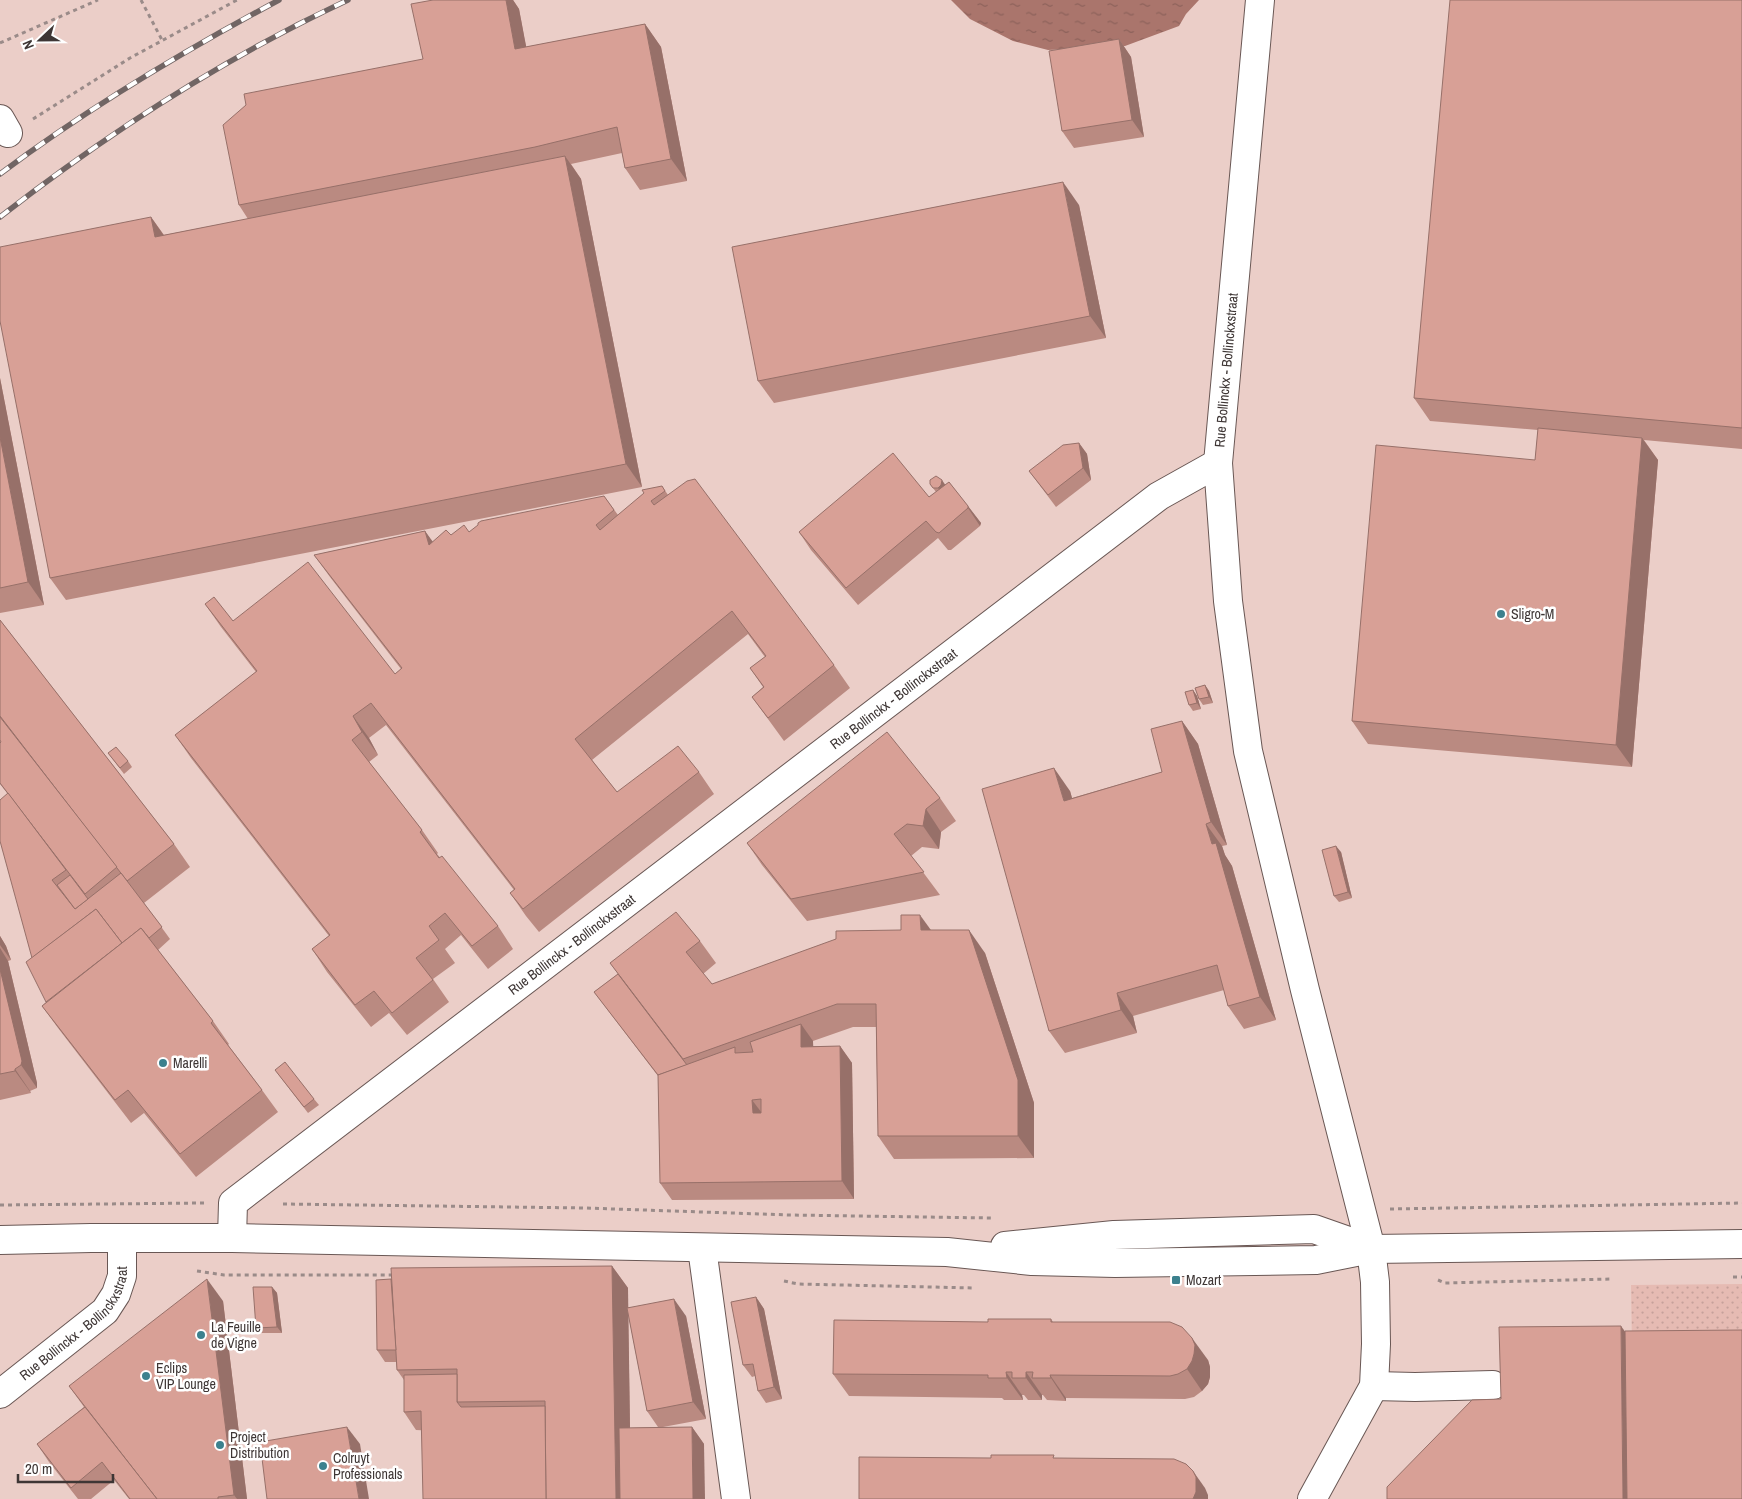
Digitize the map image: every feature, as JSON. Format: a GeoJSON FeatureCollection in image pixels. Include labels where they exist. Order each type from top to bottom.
{"type":"FeatureCollection","features":[{"type":"Feature","properties":{"kind":"street","name":"Rue Bollinckx - Bollinckxstraat"},"geometry":{"type":"LineString","coordinates":[[233,1203],[1159,496],[1218,464],[1260,0]]}},
{"type":"Feature","properties":{"kind":"street"},"geometry":{"type":"LineString","coordinates":[[1218,464],[1228,601],[1248,751],[1305,990],[1372,1249],[1375,1282],[1376,1344],[1374,1386],[1312,1499]]}},
{"type":"Feature","properties":{"kind":"street"},"geometry":{"type":"LineString","coordinates":[[232,1238],[233,1203]]}},
{"type":"Feature","properties":{"kind":"street"},"geometry":{"type":"LineString","coordinates":[[0,1240],[232,1238],[947,1252],[1114,1235],[1314,1228],[1372,1249],[1742,1244]]}},
{"type":"Feature","properties":{"kind":"street","name":"Rue Bollinckx - Bollinckxstraat"},"geometry":{"type":"LineString","coordinates":[[0,1394],[105,1311],[116,1294],[122,1276],[122,1238]]}},
{"type":"Feature","properties":{"kind":"street"},"geometry":{"type":"LineString","coordinates":[[702,1248],[736,1499]]}},
{"type":"Feature","properties":{"kind":"street"},"geometry":{"type":"LineString","coordinates":[[1374,1386],[1494,1385]]}},
{"type":"Feature","properties":{"kind":"path"},"geometry":{"type":"LineString","coordinates":[[0,43],[98,0]]}},
{"type":"Feature","properties":{"kind":"path"},"geometry":{"type":"LineString","coordinates":[[141,0],[162,40]]}},
{"type":"Feature","properties":{"kind":"path"},"geometry":{"type":"LineString","coordinates":[[4,126],[236,0]]}},
{"type":"Feature","properties":{"kind":"path"},"geometry":{"type":"LineString","coordinates":[[0,1206],[233,1203]]}},
{"type":"Feature","properties":{"kind":"path"},"geometry":{"type":"LineString","coordinates":[[280,1204],[586,1208],[790,1215],[1002,1218]]}},
{"type":"Feature","properties":{"kind":"path"},"geometry":{"type":"LineString","coordinates":[[1361,1209],[1742,1204]]}},
{"type":"Feature","properties":{"kind":"path"},"geometry":{"type":"LineString","coordinates":[[196,1270],[224,1275],[394,1274]]}},
{"type":"Feature","properties":{"kind":"path"},"geometry":{"type":"LineString","coordinates":[[782,1281],[798,1284],[980,1288]]}},
{"type":"Feature","properties":{"kind":"shaded area"},"geometry":{"type":"Polygon","coordinates":[[[0,0],[1742,0],[1742,1499],[0,1499],[0,0]]]}},
{"type":"Feature","properties":{"kind":"shaded area"},"geometry":{"type":"Polygon","coordinates":[[[1742,1284],[1742,1335],[1632,1347],[1631,1285],[1742,1284]]]}},
{"type":"Feature","properties":{"kind":"water"},"geometry":{"type":"Polygon","coordinates":[[[951,0],[1199,0],[1186,14],[1179,26],[1125,46],[1048,50],[1013,41],[970,19],[951,0]]]}},
{"type":"Feature","properties":{"kind":"building"},"geometry":{"type":"Polygon","coordinates":[[[433,0],[506,0],[515,49],[645,24],[671,159],[625,168],[617,127],[535,147],[239,205],[223,125],[246,105],[244,94],[423,59],[411,4],[433,0]]]}},
{"type":"Feature","properties":{"kind":"building"},"geometry":{"type":"Polygon","coordinates":[[[1450,0],[1742,0],[1742,428],[1414,398],[1450,0]]]}},
{"type":"Feature","properties":{"kind":"building"},"geometry":{"type":"Polygon","coordinates":[[[1119,39],[1132,120],[1062,131],[1049,51],[1119,39]]]}},
{"type":"Feature","properties":{"kind":"building"},"geometry":{"type":"Polygon","coordinates":[[[565,156],[626,464],[50,578],[0,321],[0,247],[151,217],[155,237],[565,156]]]}},
{"type":"Feature","properties":{"kind":"building"},"geometry":{"type":"Polygon","coordinates":[[[1063,182],[1090,316],[758,381],[732,247],[1063,182]]]}},
{"type":"Feature","properties":{"kind":"building"},"geometry":{"type":"Polygon","coordinates":[[[1538,428],[1642,438],[1616,745],[1352,721],[1376,445],[1535,460],[1538,428]]]}},
{"type":"Feature","properties":{"kind":"building"},"geometry":{"type":"Polygon","coordinates":[[[0,437],[28,582],[0,588],[0,437]]]}},
{"type":"Feature","properties":{"kind":"building"},"geometry":{"type":"Polygon","coordinates":[[[1079,443],[1083,468],[1048,495],[1029,471],[1063,445],[1079,443]]]}},
{"type":"Feature","properties":{"kind":"building"},"geometry":{"type":"Polygon","coordinates":[[[893,453],[929,497],[949,482],[968,508],[939,533],[926,521],[846,588],[799,532],[893,453]]]}},
{"type":"Feature","properties":{"kind":"building"},"geometry":{"type":"Polygon","coordinates":[[[936,476],[942,480],[941,485],[938,488],[933,488],[930,480],[936,476]]]}},
{"type":"Feature","properties":{"kind":"building"},"geometry":{"type":"Polygon","coordinates":[[[695,479],[834,665],[768,718],[752,697],[764,687],[750,668],[766,656],[732,611],[575,739],[617,792],[678,746],[699,772],[523,909],[510,893],[515,889],[371,703],[353,716],[362,732],[352,740],[422,830],[420,832],[439,858],[442,856],[498,926],[472,946],[445,913],[429,926],[439,940],[416,958],[433,980],[392,1013],[374,991],[355,1005],[312,949],[330,935],[175,735],[257,671],[205,604],[214,597],[233,621],[308,562],[395,674],[402,668],[314,555],[425,531],[429,545],[446,530],[451,535],[464,525],[469,532],[481,521],[604,496],[614,510],[596,525],[600,530],[644,493],[642,490],[662,486],[665,491],[651,501],[654,505],[687,481],[695,479]]]}},
{"type":"Feature","properties":{"kind":"building"},"geometry":{"type":"Polygon","coordinates":[[[0,620],[174,844],[127,881],[0,716],[0,620]]]}},
{"type":"Feature","properties":{"kind":"building"},"geometry":{"type":"Polygon","coordinates":[[[1205,685],[1209,697],[1199,699],[1195,688],[1205,685]]]}},
{"type":"Feature","properties":{"kind":"building"},"geometry":{"type":"Polygon","coordinates":[[[1193,690],[1197,703],[1189,705],[1185,692],[1193,690]]]}},
{"type":"Feature","properties":{"kind":"building"},"geometry":{"type":"Polygon","coordinates":[[[0,717],[117,867],[85,894],[0,783],[0,717]]]}},
{"type":"Feature","properties":{"kind":"building"},"geometry":{"type":"Polygon","coordinates":[[[1182,721],[1211,822],[1206,824],[1212,844],[1216,843],[1260,997],[1228,1006],[1217,965],[1117,993],[1121,1010],[1049,1031],[982,789],[1054,768],[1064,801],[1162,772],[1151,729],[1182,721]]]}},
{"type":"Feature","properties":{"kind":"building"},"geometry":{"type":"Polygon","coordinates":[[[887,732],[940,798],[926,809],[923,826],[907,824],[894,834],[924,872],[791,899],[747,843],[887,732]]]}},
{"type":"Feature","properties":{"kind":"building"},"geometry":{"type":"Polygon","coordinates":[[[116,747],[128,761],[120,768],[108,753],[116,747]]]}},
{"type":"Feature","properties":{"kind":"building"},"geometry":{"type":"Polygon","coordinates":[[[8,793],[66,870],[52,880],[75,909],[121,873],[162,927],[149,938],[141,928],[122,943],[96,909],[32,958],[0,841],[0,800],[8,793]]]}},
{"type":"Feature","properties":{"kind":"building"},"geometry":{"type":"Polygon","coordinates":[[[1336,846],[1348,892],[1334,896],[1322,850],[1336,846]]]}},
{"type":"Feature","properties":{"kind":"building"},"geometry":{"type":"Polygon","coordinates":[[[70,875],[88,899],[75,909],[57,885],[70,875]]]}},
{"type":"Feature","properties":{"kind":"building"},"geometry":{"type":"Polygon","coordinates":[[[96,909],[122,943],[46,1002],[26,962],[96,909]]]}},
{"type":"Feature","properties":{"kind":"building"},"geometry":{"type":"Polygon","coordinates":[[[676,912],[700,941],[686,952],[712,984],[836,939],[836,931],[901,930],[901,915],[920,915],[921,930],[969,930],[1018,1080],[1018,1136],[878,1136],[876,1004],[837,1004],[683,1059],[610,963],[676,912]]]}},
{"type":"Feature","properties":{"kind":"building","name":"Marelli"},"geometry":{"type":"Polygon","coordinates":[[[141,928],[213,1021],[211,1023],[262,1090],[180,1154],[128,1090],[115,1100],[42,1006],[141,928]]]}},
{"type":"Feature","properties":{"kind":"building"},"geometry":{"type":"Polygon","coordinates":[[[0,969],[22,1061],[15,1071],[0,1074],[0,969]]]}},
{"type":"Feature","properties":{"kind":"building"},"geometry":{"type":"Polygon","coordinates":[[[618,974],[687,1065],[658,1075],[594,992],[618,974]]]}},
{"type":"Feature","properties":{"kind":"building"},"geometry":{"type":"Polygon","coordinates":[[[801,1024],[801,1047],[840,1046],[842,1181],[660,1183],[658,1075],[735,1047],[735,1053],[753,1052],[750,1042],[801,1024]],[[761,1099],[752,1100],[753,1113],[761,1113],[761,1099]]]}},
{"type":"Feature","properties":{"kind":"building"},"geometry":{"type":"Polygon","coordinates":[[[285,1062],[314,1099],[304,1107],[275,1070],[285,1062]]]}},
{"type":"Feature","properties":{"kind":"building"},"geometry":{"type":"Polygon","coordinates":[[[612,1266],[616,1499],[546,1499],[545,1401],[457,1402],[457,1369],[397,1370],[391,1268],[612,1266]]]}},
{"type":"Feature","properties":{"kind":"building"},"geometry":{"type":"Polygon","coordinates":[[[207,1279],[234,1495],[218,1497],[218,1499],[157,1499],[69,1386],[207,1279]]]}},
{"type":"Feature","properties":{"kind":"building"},"geometry":{"type":"Polygon","coordinates":[[[391,1279],[396,1350],[377,1350],[376,1280],[391,1279]]]}},
{"type":"Feature","properties":{"kind":"building"},"geometry":{"type":"Polygon","coordinates":[[[253,1287],[272,1287],[277,1327],[256,1328],[253,1287]]]}},
{"type":"Feature","properties":{"kind":"building"},"geometry":{"type":"Polygon","coordinates":[[[756,1297],[774,1387],[758,1391],[753,1364],[743,1365],[731,1302],[756,1297]]]}},
{"type":"Feature","properties":{"kind":"building"},"geometry":{"type":"Polygon","coordinates":[[[674,1299],[693,1402],[647,1411],[627,1308],[674,1299]]]}},
{"type":"Feature","properties":{"kind":"building"},"geometry":{"type":"Polygon","coordinates":[[[988,1319],[1051,1319],[1051,1322],[1170,1322],[1182,1327],[1192,1338],[1195,1345],[1194,1354],[1187,1369],[1170,1376],[1050,1375],[1051,1378],[1032,1378],[1033,1372],[1026,1372],[1026,1378],[1012,1378],[1012,1372],[1006,1372],[1007,1378],[988,1378],[988,1375],[833,1374],[834,1320],[988,1322],[988,1319]]]}},
{"type":"Feature","properties":{"kind":"building"},"geometry":{"type":"Polygon","coordinates":[[[1621,1326],[1623,1499],[1387,1499],[1387,1487],[1472,1400],[1501,1399],[1499,1327],[1621,1326]]]}},
{"type":"Feature","properties":{"kind":"building"},"geometry":{"type":"Polygon","coordinates":[[[1742,1330],[1742,1499],[1627,1499],[1625,1331],[1742,1330]]]}},
{"type":"Feature","properties":{"kind":"building"},"geometry":{"type":"Polygon","coordinates":[[[457,1374],[457,1402],[461,1407],[545,1406],[546,1499],[423,1499],[421,1411],[404,1412],[404,1375],[457,1374]]]}},
{"type":"Feature","properties":{"kind":"building"},"geometry":{"type":"Polygon","coordinates":[[[85,1407],[157,1499],[130,1499],[102,1462],[71,1488],[37,1444],[85,1407]]]}},
{"type":"Feature","properties":{"kind":"building"},"geometry":{"type":"Polygon","coordinates":[[[347,1427],[359,1499],[267,1499],[260,1442],[347,1427]]]}},
{"type":"Feature","properties":{"kind":"building"},"geometry":{"type":"Polygon","coordinates":[[[692,1427],[693,1499],[620,1499],[619,1428],[692,1427]]]}},
{"type":"Feature","properties":{"kind":"building"},"geometry":{"type":"Polygon","coordinates":[[[991,1455],[1054,1455],[1053,1458],[1174,1459],[1186,1464],[1193,1471],[1196,1477],[1196,1492],[1193,1499],[859,1499],[859,1457],[991,1458],[991,1455]]]}},
{"type":"Feature","properties":{"kind":"railway"},"geometry":{"type":"LineString","coordinates":[[0,174],[67,126],[136,82],[279,0]]}},
{"type":"Feature","properties":{"kind":"railway"},"geometry":{"type":"LineString","coordinates":[[0,217],[82,156],[168,99],[256,47],[348,0]]}},
{"type":"Feature","properties":{"kind":"place","name":"Sligro-M"},"geometry":{"type":"Point","coordinates":[1501,614]}},
{"type":"Feature","properties":{"kind":"place","name":"Marelli"},"geometry":{"type":"Point","coordinates":[163,1063]}},
{"type":"Feature","properties":{"kind":"place","name":"Mozart"},"geometry":{"type":"Point","coordinates":[1176,1280]}},
{"type":"Feature","properties":{"kind":"place","name":"La Feuille de Vigne"},"geometry":{"type":"Point","coordinates":[201,1335]}},
{"type":"Feature","properties":{"kind":"place","name":"Eclips VIP Lounge"},"geometry":{"type":"Point","coordinates":[146,1376]}},
{"type":"Feature","properties":{"kind":"place","name":"Project Distribution"},"geometry":{"type":"Point","coordinates":[220,1445]}},
{"type":"Feature","properties":{"kind":"place","name":"Colruyt Professionals"},"geometry":{"type":"Point","coordinates":[323,1466]}}]}
